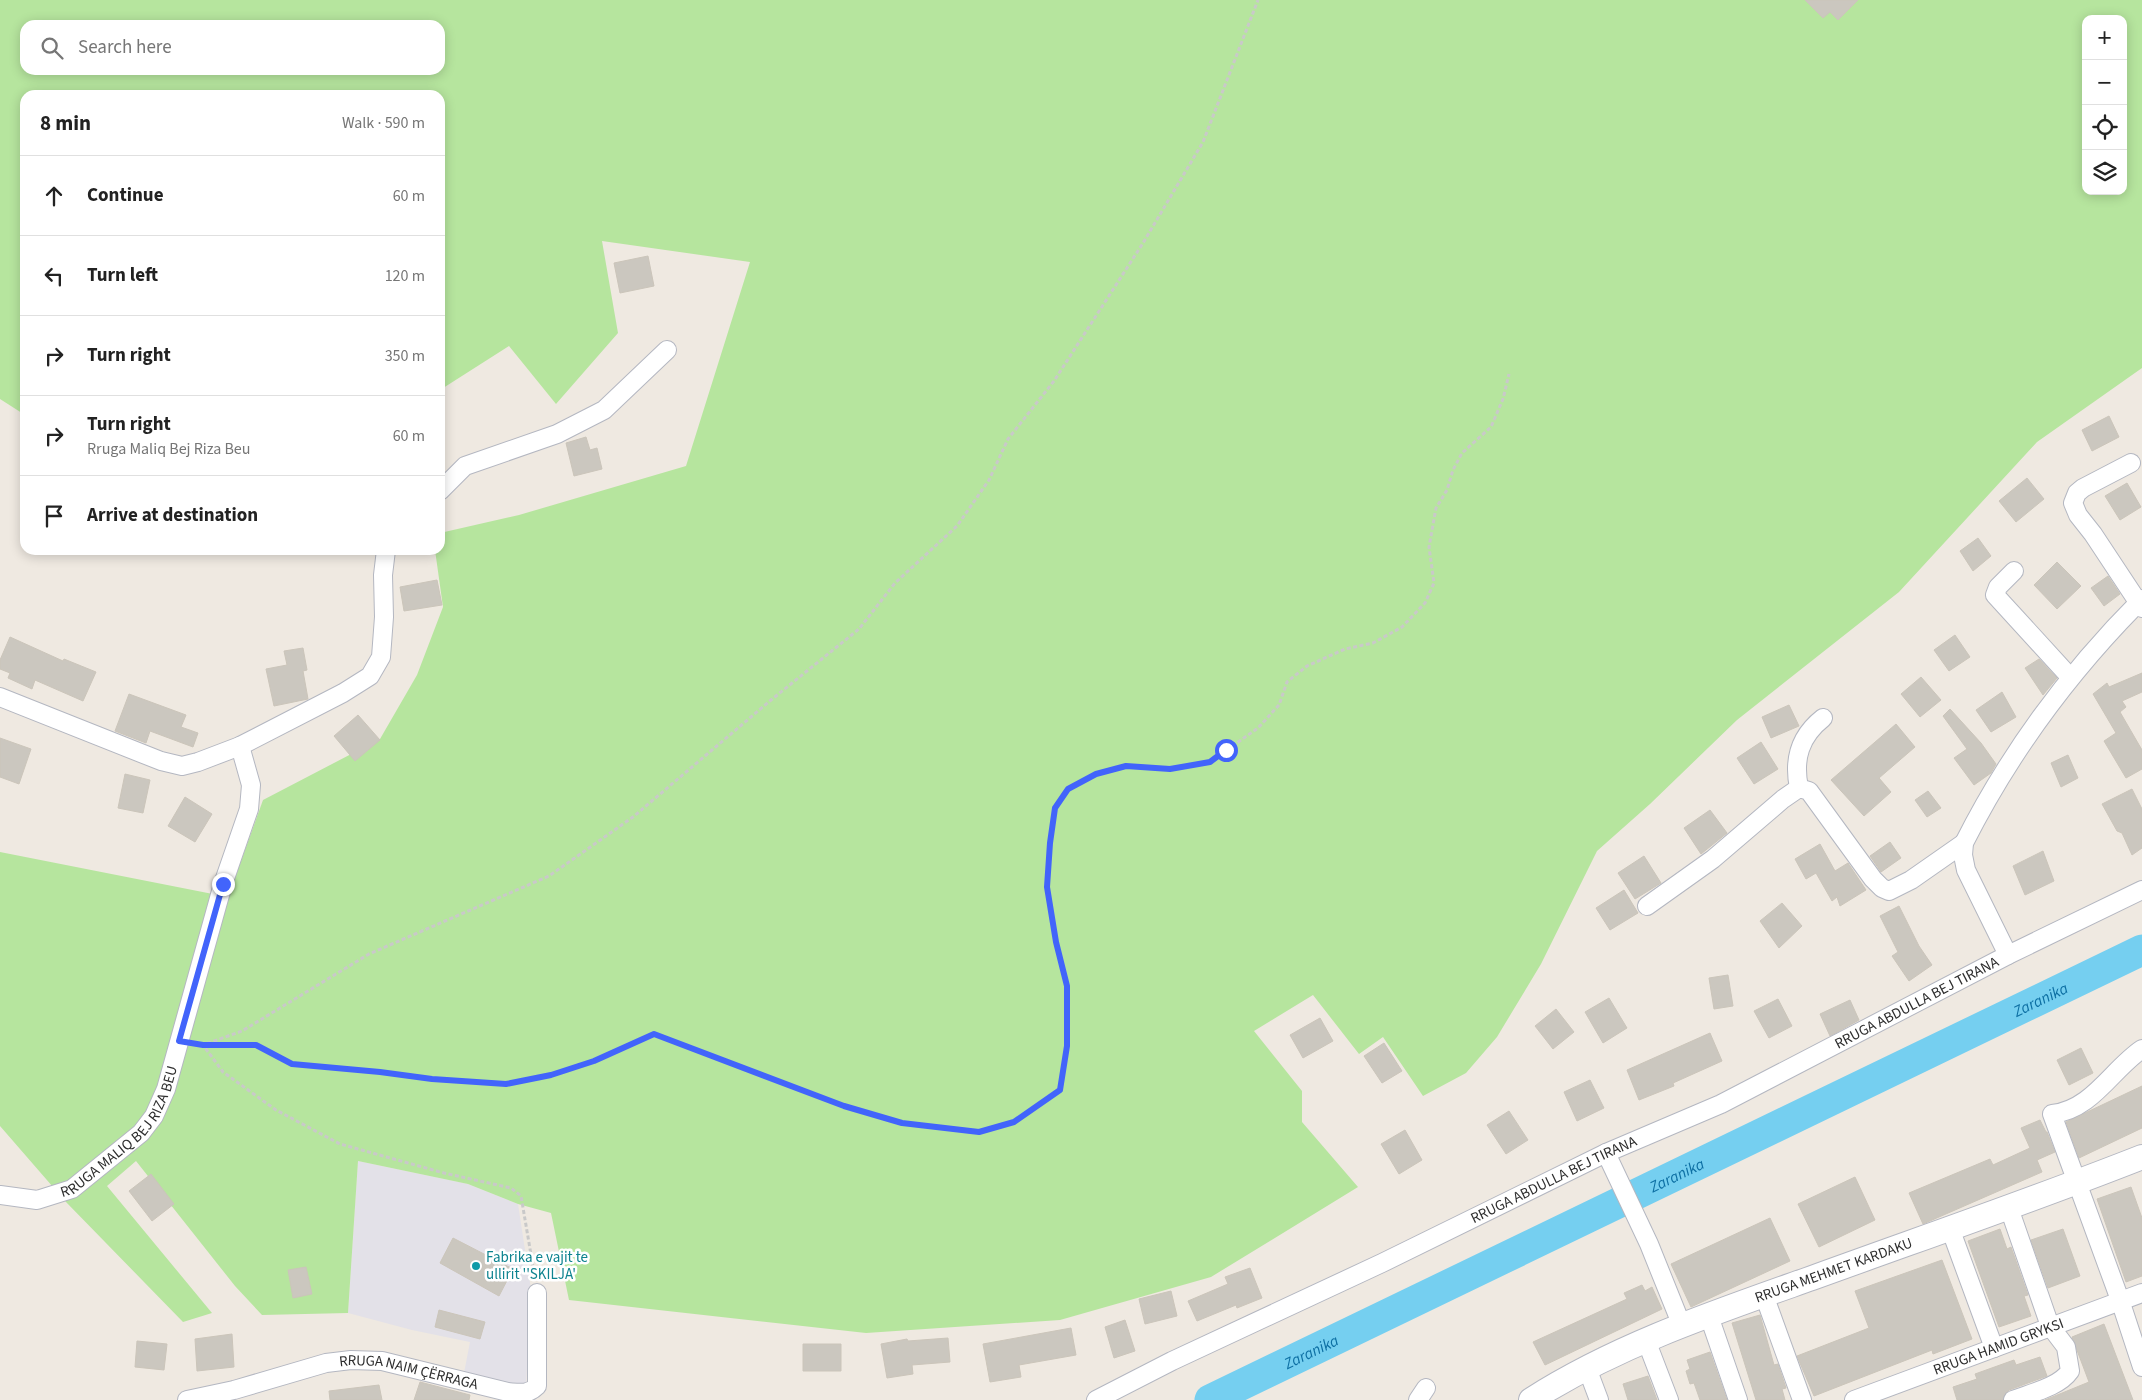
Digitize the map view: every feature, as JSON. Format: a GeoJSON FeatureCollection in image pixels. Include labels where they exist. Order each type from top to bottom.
{"type":"FeatureCollection","features":[{"type":"Feature","properties":{"kind":"street"},"geometry":{"type":"LineString","coordinates":[[445,486],[465,466],[557,434],[604,410],[667,350]]}},
{"type":"Feature","properties":{"kind":"street"},"geometry":{"type":"LineString","coordinates":[[2008,955],[1966,870],[1963,855],[1964,844],[2011,761],[2041,715],[2070,677],[2141,603],[2094,534],[2078,515],[2073,503],[2076,493],[2082,488],[2131,463]]}},
{"type":"Feature","properties":{"kind":"street"},"geometry":{"type":"LineString","coordinates":[[0,697],[161,760],[182,766],[198,762],[240,746],[343,693],[370,676],[381,656],[384,617],[383,576],[385,555]]}},
{"type":"Feature","properties":{"kind":"street"},"geometry":{"type":"LineString","coordinates":[[2014,571],[1998,587],[1995,595],[2070,677]]}},
{"type":"Feature","properties":{"kind":"street"},"geometry":{"type":"LineString","coordinates":[[1799,788],[1796,771],[1803,741],[1810,728],[1823,718]]}},
{"type":"Feature","properties":{"kind":"street","name":"RRUGA MALIQ BEJ RIZA BEU"},"geometry":{"type":"LineString","coordinates":[[0,1195],[37,1200],[72,1189],[141,1132],[154,1116],[166,1089],[223,884],[249,809],[251,785],[240,746]]}},
{"type":"Feature","properties":{"kind":"street"},"geometry":{"type":"LineString","coordinates":[[1799,788],[1809,791],[1873,879],[1882,888],[1889,890],[1912,880],[1964,844]]}},
{"type":"Feature","properties":{"kind":"street"},"geometry":{"type":"LineString","coordinates":[[1647,906],[1712,859],[1783,799],[1799,788]]}},
{"type":"Feature","properties":{"kind":"street","name":"RRUGA ABDULLA BEJ TIRANA"},"geometry":{"type":"LineString","coordinates":[[1096,1400],[1172,1361],[1382,1263],[1606,1152],[1721,1104],[2008,955],[2142,890]]}},
{"type":"Feature","properties":{"kind":"street"},"geometry":{"type":"LineString","coordinates":[[2142,1049],[2134,1054],[2100,1090],[2063,1113],[2052,1114],[2120,1300],[2142,1367]]}},
{"type":"Feature","properties":{"kind":"street"},"geometry":{"type":"LineString","coordinates":[[1606,1152],[1649,1244],[1682,1326]]}},
{"type":"Feature","properties":{"kind":"street","name":"RRUGA MEHMET KARDAKU"},"geometry":{"type":"LineString","coordinates":[[1531,1400],[1587,1368],[1646,1340],[1764,1295],[2141,1161]]}},
{"type":"Feature","properties":{"kind":"street"},"geometry":{"type":"LineString","coordinates":[[2009,1208],[2050,1326],[2066,1347],[2070,1371],[2066,1377],[2052,1385],[2013,1400]]}},
{"type":"Feature","properties":{"kind":"street"},"geometry":{"type":"LineString","coordinates":[[1950,1228],[1994,1348]]}},
{"type":"Feature","properties":{"kind":"street","name":"RRUGA NAIM ÇËRRAGA"},"geometry":{"type":"LineString","coordinates":[[187,1400],[234,1390],[326,1363],[351,1360],[382,1361],[508,1392],[522,1394],[531,1392],[537,1386],[537,1293]]}},
{"type":"Feature","properties":{"kind":"street","name":"RRUGA HAMID GRYKSI"},"geometry":{"type":"LineString","coordinates":[[1854,1400],[2142,1293]]}},
{"type":"Feature","properties":{"kind":"street"},"geometry":{"type":"LineString","coordinates":[[1764,1295],[1802,1400]]}},
{"type":"Feature","properties":{"kind":"street"},"geometry":{"type":"LineString","coordinates":[[1709,1316],[1738,1400]]}},
{"type":"Feature","properties":{"kind":"street"},"geometry":{"type":"LineString","coordinates":[[1646,1340],[1669,1400]]}},
{"type":"Feature","properties":{"kind":"street"},"geometry":{"type":"LineString","coordinates":[[1587,1368],[1599,1400]]}},
{"type":"Feature","properties":{"kind":"path"},"geometry":{"type":"LineString","coordinates":[[203,1045],[242,1031],[369,954],[549,876],[633,817],[771,700],[860,630],[894,583],[957,526],[989,480],[1008,439],[1054,381],[1143,243],[1202,142],[1258,0]]}},
{"type":"Feature","properties":{"kind":"path"},"geometry":{"type":"LineString","coordinates":[[179,1041],[203,1045],[256,1045],[292,1064],[432,1079],[506,1084],[551,1075],[594,1061],[654,1034],[844,1106],[902,1123],[979,1132],[1014,1122],[1060,1090],[1067,1046],[1067,986],[1056,942],[1047,887],[1055,808],[1068,789],[1096,774],[1126,766],[1170,769],[1210,762],[1258,728],[1279,705],[1287,682],[1307,666],[1345,649],[1374,643],[1402,627],[1425,603],[1434,583],[1430,547],[1436,508],[1447,490],[1453,470],[1462,453],[1491,427],[1503,399],[1509,374]]}},
{"type":"Feature","properties":{"kind":"path"},"geometry":{"type":"LineString","coordinates":[[203,1045],[223,1072],[276,1110],[340,1144],[444,1173],[512,1188],[521,1196],[537,1293]]}},
{"type":"Feature","properties":{"kind":"shaded area","name":"Fabrika e vajit te ullirit ''SKILJA'"},"geometry":{"type":"Polygon","coordinates":[[[358,1161],[468,1184],[518,1204],[531,1289],[526,1388],[463,1378],[470,1342],[412,1330],[348,1313],[358,1161]]]}},
{"type":"Feature","properties":{"kind":"green space"},"geometry":{"type":"Polygon","coordinates":[[[0,0],[2142,0],[2142,368],[2037,442],[1899,592],[1737,720],[1650,804],[1597,851],[1541,964],[1497,1037],[1466,1073],[1423,1096],[1383,1037],[1359,1054],[1313,995],[1254,1031],[1302,1091],[1302,1122],[1358,1187],[1211,1277],[1060,1320],[866,1333],[569,1300],[551,1213],[518,1204],[468,1184],[358,1161],[348,1313],[262,1315],[235,1286],[136,1161],[107,1186],[212,1313],[183,1322],[66,1202],[0,1126],[0,852],[228,897],[263,800],[380,739],[417,675],[443,607],[436,555],[445,555],[445,532],[519,515],[686,466],[750,262],[602,241],[618,333],[556,404],[509,346],[445,387],[445,90],[20,90],[20,412],[0,399],[0,0]]]}},
{"type":"Feature","properties":{"kind":"building"},"geometry":{"type":"Polygon","coordinates":[[[1805,0],[1858,0],[1838,20],[1830,12],[1823,18],[1805,0]]]}},
{"type":"Feature","properties":{"kind":"building"},"geometry":{"type":"Polygon","coordinates":[[[648,256],[654,286],[620,293],[614,263],[648,256]]]}},
{"type":"Feature","properties":{"kind":"building"},"geometry":{"type":"Polygon","coordinates":[[[2109,416],[2119,437],[2092,451],[2082,430],[2109,416]]]}},
{"type":"Feature","properties":{"kind":"building"},"geometry":{"type":"Polygon","coordinates":[[[586,437],[590,450],[597,448],[602,469],[574,476],[566,443],[586,437]]]}},
{"type":"Feature","properties":{"kind":"building"},"geometry":{"type":"Polygon","coordinates":[[[2027,478],[2044,499],[2016,522],[1999,501],[2027,478]]]}},
{"type":"Feature","properties":{"kind":"building"},"geometry":{"type":"Polygon","coordinates":[[[2127,483],[2141,507],[2120,520],[2105,496],[2127,483]]]}},
{"type":"Feature","properties":{"kind":"building"},"geometry":{"type":"Polygon","coordinates":[[[1978,538],[1991,556],[1973,571],[1960,551],[1978,538]]]}},
{"type":"Feature","properties":{"kind":"building"},"geometry":{"type":"Polygon","coordinates":[[[2057,562],[2081,586],[2057,609],[2034,585],[2057,562]]]}},
{"type":"Feature","properties":{"kind":"building"},"geometry":{"type":"Polygon","coordinates":[[[2108,576],[2120,594],[2104,606],[2091,588],[2108,576]]]}},
{"type":"Feature","properties":{"kind":"building"},"geometry":{"type":"Polygon","coordinates":[[[437,580],[442,605],[404,611],[400,587],[437,580]]]}},
{"type":"Feature","properties":{"kind":"building"},"geometry":{"type":"Polygon","coordinates":[[[1955,635],[1970,657],[1949,671],[1934,650],[1955,635]]]}},
{"type":"Feature","properties":{"kind":"building"},"geometry":{"type":"Polygon","coordinates":[[[10,637],[63,661],[64,659],[96,672],[83,701],[35,680],[32,689],[8,678],[10,673],[0,669],[0,660],[10,637]]]}},
{"type":"Feature","properties":{"kind":"building"},"geometry":{"type":"Polygon","coordinates":[[[303,648],[307,670],[303,671],[308,699],[274,706],[266,669],[287,665],[284,651],[303,648]]]}},
{"type":"Feature","properties":{"kind":"building"},"geometry":{"type":"Polygon","coordinates":[[[2039,659],[2057,678],[2043,695],[2025,668],[2039,659]]]}},
{"type":"Feature","properties":{"kind":"building"},"geometry":{"type":"Polygon","coordinates":[[[2142,673],[2142,692],[2122,701],[2126,707],[2120,712],[2142,750],[2142,769],[2126,778],[2104,741],[2116,733],[2093,694],[2107,683],[2109,687],[2142,673]]]}},
{"type":"Feature","properties":{"kind":"building"},"geometry":{"type":"Polygon","coordinates":[[[1921,677],[1941,700],[1920,717],[1901,694],[1921,677]]]}},
{"type":"Feature","properties":{"kind":"building"},"geometry":{"type":"Polygon","coordinates":[[[2002,692],[2016,717],[1991,732],[1976,710],[2002,692]]]}},
{"type":"Feature","properties":{"kind":"building"},"geometry":{"type":"Polygon","coordinates":[[[129,694],[186,715],[181,727],[198,733],[193,747],[150,731],[146,743],[115,731],[129,694]]]}},
{"type":"Feature","properties":{"kind":"building"},"geometry":{"type":"Polygon","coordinates":[[[1789,705],[1799,726],[1771,738],[1762,717],[1789,705]]]}},
{"type":"Feature","properties":{"kind":"building"},"geometry":{"type":"Polygon","coordinates":[[[1950,709],[1981,743],[1996,764],[1991,773],[1974,785],[1954,758],[1967,749],[1943,716],[1950,709]]]}},
{"type":"Feature","properties":{"kind":"building"},"geometry":{"type":"Polygon","coordinates":[[[358,715],[380,740],[355,761],[334,736],[358,715]]]}},
{"type":"Feature","properties":{"kind":"building"},"geometry":{"type":"Polygon","coordinates":[[[1896,724],[1915,747],[1879,778],[1891,792],[1864,816],[1831,780],[1896,724]]]}},
{"type":"Feature","properties":{"kind":"building"},"geometry":{"type":"Polygon","coordinates":[[[0,738],[31,749],[19,784],[0,777],[0,738]]]}},
{"type":"Feature","properties":{"kind":"building"},"geometry":{"type":"Polygon","coordinates":[[[1761,742],[1778,769],[1754,784],[1737,758],[1761,742]]]}},
{"type":"Feature","properties":{"kind":"building"},"geometry":{"type":"Polygon","coordinates":[[[2068,755],[2078,778],[2061,787],[2051,763],[2068,755]]]}},
{"type":"Feature","properties":{"kind":"building"},"geometry":{"type":"Polygon","coordinates":[[[125,774],[150,780],[143,813],[118,808],[125,774]]]}},
{"type":"Feature","properties":{"kind":"building"},"geometry":{"type":"Polygon","coordinates":[[[2132,789],[2142,809],[2142,848],[2132,855],[2122,833],[2117,831],[2102,804],[2132,789]]]}},
{"type":"Feature","properties":{"kind":"building"},"geometry":{"type":"Polygon","coordinates":[[[1928,791],[1941,808],[1927,817],[1915,800],[1928,791]]]}},
{"type":"Feature","properties":{"kind":"building"},"geometry":{"type":"Polygon","coordinates":[[[185,797],[212,814],[195,842],[168,826],[185,797]]]}},
{"type":"Feature","properties":{"kind":"building"},"geometry":{"type":"Polygon","coordinates":[[[1710,810],[1727,833],[1701,854],[1684,828],[1710,810]]]}},
{"type":"Feature","properties":{"kind":"building"},"geometry":{"type":"Polygon","coordinates":[[[1890,842],[1901,858],[1881,872],[1870,856],[1890,842]]]}},
{"type":"Feature","properties":{"kind":"building"},"geometry":{"type":"Polygon","coordinates":[[[1820,844],[1835,871],[1848,863],[1866,890],[1840,906],[1837,897],[1832,901],[1816,873],[1806,879],[1795,859],[1820,844]]]}},
{"type":"Feature","properties":{"kind":"building"},"geometry":{"type":"Polygon","coordinates":[[[2043,851],[2054,881],[2025,895],[2013,866],[2043,851]]]}},
{"type":"Feature","properties":{"kind":"building"},"geometry":{"type":"Polygon","coordinates":[[[1644,856],[1661,883],[1635,899],[1618,873],[1644,856]]]}},
{"type":"Feature","properties":{"kind":"building"},"geometry":{"type":"Polygon","coordinates":[[[1624,890],[1638,913],[1610,930],[1596,908],[1624,890]]]}},
{"type":"Feature","properties":{"kind":"building"},"geometry":{"type":"Polygon","coordinates":[[[1782,903],[1802,926],[1779,948],[1760,921],[1782,903]]]}},
{"type":"Feature","properties":{"kind":"building"},"geometry":{"type":"Polygon","coordinates":[[[1899,906],[1919,946],[1932,965],[1909,981],[1892,956],[1898,952],[1880,916],[1899,906]]]}},
{"type":"Feature","properties":{"kind":"building"},"geometry":{"type":"Polygon","coordinates":[[[1728,975],[1733,1006],[1714,1009],[1709,978],[1728,975]]]}},
{"type":"Feature","properties":{"kind":"building"},"geometry":{"type":"Polygon","coordinates":[[[1609,998],[1627,1028],[1603,1043],[1585,1012],[1609,998]]]}},
{"type":"Feature","properties":{"kind":"building"},"geometry":{"type":"Polygon","coordinates":[[[1778,999],[1792,1026],[1769,1038],[1754,1011],[1778,999]]]}},
{"type":"Feature","properties":{"kind":"building"},"geometry":{"type":"Polygon","coordinates":[[[1850,1000],[1859,1020],[1830,1036],[1820,1014],[1850,1000]]]}},
{"type":"Feature","properties":{"kind":"building"},"geometry":{"type":"Polygon","coordinates":[[[1556,1009],[1574,1032],[1553,1049],[1535,1026],[1556,1009]]]}},
{"type":"Feature","properties":{"kind":"building"},"geometry":{"type":"Polygon","coordinates":[[[1320,1018],[1333,1041],[1303,1058],[1290,1035],[1320,1018]]]}},
{"type":"Feature","properties":{"kind":"building"},"geometry":{"type":"Polygon","coordinates":[[[1710,1033],[1722,1061],[1673,1083],[1674,1086],[1639,1100],[1627,1070],[1710,1033]]]}},
{"type":"Feature","properties":{"kind":"building"},"geometry":{"type":"Polygon","coordinates":[[[1384,1043],[1402,1071],[1382,1083],[1364,1056],[1384,1043]]]}},
{"type":"Feature","properties":{"kind":"building"},"geometry":{"type":"Polygon","coordinates":[[[2081,1048],[2093,1073],[2069,1085],[2057,1060],[2081,1048]]]}},
{"type":"Feature","properties":{"kind":"building"},"geometry":{"type":"Polygon","coordinates":[[[1590,1080],[1604,1108],[1577,1121],[1564,1092],[1590,1080]]]}},
{"type":"Feature","properties":{"kind":"building"},"geometry":{"type":"Polygon","coordinates":[[[2142,1086],[2142,1128],[2079,1158],[2066,1122],[2142,1086]]]}},
{"type":"Feature","properties":{"kind":"building"},"geometry":{"type":"Polygon","coordinates":[[[1509,1111],[1528,1140],[1506,1154],[1487,1125],[1509,1111]]]}},
{"type":"Feature","properties":{"kind":"building"},"geometry":{"type":"Polygon","coordinates":[[[2040,1120],[2055,1152],[2037,1160],[2042,1172],[1923,1224],[1909,1193],[1990,1159],[1993,1165],[2030,1148],[2021,1128],[2040,1120]]]}},
{"type":"Feature","properties":{"kind":"building"},"geometry":{"type":"Polygon","coordinates":[[[1405,1130],[1422,1160],[1399,1174],[1381,1144],[1405,1130]]]}},
{"type":"Feature","properties":{"kind":"building"},"geometry":{"type":"Polygon","coordinates":[[[151,1174],[174,1204],[152,1221],[129,1191],[151,1174]]]}},
{"type":"Feature","properties":{"kind":"building"},"geometry":{"type":"Polygon","coordinates":[[[1855,1177],[1875,1220],[1819,1247],[1798,1204],[1855,1177]]]}},
{"type":"Feature","properties":{"kind":"building"},"geometry":{"type":"Polygon","coordinates":[[[2131,1187],[2142,1218],[2142,1276],[2126,1282],[2097,1199],[2131,1187]]]}},
{"type":"Feature","properties":{"kind":"building"},"geometry":{"type":"Polygon","coordinates":[[[1770,1218],[1790,1261],[1691,1307],[1671,1264],[1770,1218]]]}},
{"type":"Feature","properties":{"kind":"building"},"geometry":{"type":"Polygon","coordinates":[[[2000,1229],[2007,1249],[2011,1247],[2028,1295],[2024,1296],[2031,1316],[1999,1327],[1968,1241],[2000,1229]]]}},
{"type":"Feature","properties":{"kind":"building"},"geometry":{"type":"Polygon","coordinates":[[[2063,1229],[2080,1276],[2048,1288],[2031,1240],[2063,1229]]]}},
{"type":"Feature","properties":{"kind":"building","name":"Fabrika e vajit te ullirit ''SKILJA'"},"geometry":{"type":"Polygon","coordinates":[[[453,1238],[513,1269],[499,1296],[440,1263],[453,1238]]]}},
{"type":"Feature","properties":{"kind":"building"},"geometry":{"type":"Polygon","coordinates":[[[1942,1260],[1972,1339],[1933,1354],[1932,1350],[1814,1396],[1797,1356],[1869,1328],[1855,1291],[1942,1260]]]}},
{"type":"Feature","properties":{"kind":"building"},"geometry":{"type":"Polygon","coordinates":[[[306,1267],[312,1294],[293,1298],[288,1270],[306,1267]]]}},
{"type":"Feature","properties":{"kind":"building"},"geometry":{"type":"Polygon","coordinates":[[[1250,1268],[1262,1298],[1237,1308],[1236,1305],[1197,1321],[1188,1301],[1228,1284],[1225,1277],[1250,1268]]]}},
{"type":"Feature","properties":{"kind":"building"},"geometry":{"type":"Polygon","coordinates":[[[1642,1285],[1645,1291],[1652,1287],[1662,1309],[1545,1365],[1533,1342],[1627,1299],[1624,1293],[1642,1285]]]}},
{"type":"Feature","properties":{"kind":"building"},"geometry":{"type":"Polygon","coordinates":[[[1171,1291],[1177,1316],[1145,1324],[1139,1299],[1171,1291]]]}},
{"type":"Feature","properties":{"kind":"building"},"geometry":{"type":"Polygon","coordinates":[[[439,1310],[485,1322],[480,1339],[435,1327],[439,1310]]]}},
{"type":"Feature","properties":{"kind":"building"},"geometry":{"type":"Polygon","coordinates":[[[1760,1315],[1774,1365],[1778,1364],[1786,1388],[1782,1389],[1785,1400],[1756,1400],[1732,1323],[1760,1315]]]}},
{"type":"Feature","properties":{"kind":"building"},"geometry":{"type":"Polygon","coordinates":[[[1125,1320],[1135,1351],[1114,1358],[1105,1327],[1125,1320]]]}},
{"type":"Feature","properties":{"kind":"building"},"geometry":{"type":"Polygon","coordinates":[[[2104,1324],[2133,1400],[2045,1400],[2089,1382],[2072,1337],[2104,1324]]]}},
{"type":"Feature","properties":{"kind":"building"},"geometry":{"type":"Polygon","coordinates":[[[1071,1328],[1076,1355],[1019,1365],[1021,1377],[990,1382],[983,1344],[1071,1328]]]}},
{"type":"Feature","properties":{"kind":"building"},"geometry":{"type":"Polygon","coordinates":[[[232,1334],[234,1367],[197,1371],[195,1339],[232,1334]]]}},
{"type":"Feature","properties":{"kind":"building"},"geometry":{"type":"Polygon","coordinates":[[[948,1338],[950,1362],[912,1365],[913,1374],[887,1378],[881,1344],[907,1339],[908,1341],[948,1338]]]}},
{"type":"Feature","properties":{"kind":"building"},"geometry":{"type":"Polygon","coordinates":[[[137,1341],[167,1344],[164,1370],[135,1367],[137,1341]]]}},
{"type":"Feature","properties":{"kind":"building"},"geometry":{"type":"Polygon","coordinates":[[[803,1344],[841,1344],[841,1371],[803,1371],[803,1344]]]}},
{"type":"Feature","properties":{"kind":"building"},"geometry":{"type":"Polygon","coordinates":[[[1710,1352],[1727,1400],[1700,1400],[1694,1383],[1690,1384],[1686,1371],[1690,1369],[1687,1360],[1710,1352]]]}},
{"type":"Feature","properties":{"kind":"building"},"geometry":{"type":"Polygon","coordinates":[[[2040,1357],[2047,1376],[2009,1390],[2003,1400],[1957,1400],[1953,1387],[1977,1379],[1975,1374],[2014,1360],[2016,1365],[2040,1357]]]}},
{"type":"Feature","properties":{"kind":"building"},"geometry":{"type":"Polygon","coordinates":[[[1648,1376],[1657,1400],[1628,1400],[1623,1384],[1648,1376]]]}},
{"type":"Feature","properties":{"kind":"building"},"geometry":{"type":"Polygon","coordinates":[[[420,1382],[470,1395],[469,1400],[414,1400],[420,1382]]]}},
{"type":"Feature","properties":{"kind":"building"},"geometry":{"type":"Polygon","coordinates":[[[379,1385],[382,1400],[330,1400],[329,1391],[379,1385]]]}},
{"type":"Feature","properties":{"kind":"waterway","name":"Zaranika"},"geometry":{"type":"LineString","coordinates":[[1210,1400],[2142,950]]}},
{"type":"Feature","properties":{"kind":"place","name":"Fabrika e vajit te ullirit ''SKILJA'"},"geometry":{"type":"Point","coordinates":[476,1266]}},
{"type":"Feature","properties":{"kind":"route"},"geometry":{"type":"LineString","coordinates":[[223,884],[179,1041],[203,1045],[256,1045],[292,1064],[432,1079],[506,1084],[551,1075],[594,1061],[654,1034],[844,1106],[902,1123],[979,1132],[1014,1122],[1060,1090],[1067,1046],[1067,986],[1056,942],[1047,887],[1055,808],[1068,789],[1096,774],[1126,766],[1170,769],[1210,762],[1226,750]]}}]}
